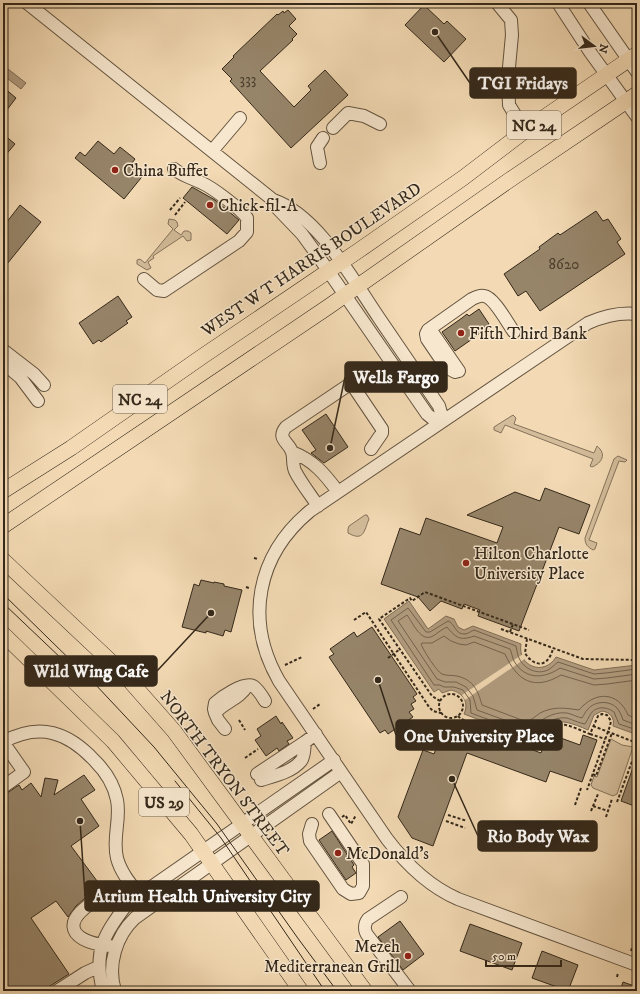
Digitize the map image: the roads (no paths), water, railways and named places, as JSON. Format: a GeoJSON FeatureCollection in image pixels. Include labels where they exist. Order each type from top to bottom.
{"type":"FeatureCollection","features":[{"type":"Feature","properties":{"kind":"main road","name":"WEST W T HARRIS BOULEVARD"},"geometry":{"type":"LineString","coordinates":[[3,491],[70,448],[206,353],[464,178],[525,131],[606,75],[634,62]]}},
{"type":"Feature","properties":{"kind":"main road","name":"NC 24"},"geometry":{"type":"LineString","coordinates":[[3,526],[345,295],[511,179],[632,98]]}},
{"type":"Feature","properties":{"kind":"main road","name":"NORTH TRYON STREET"},"geometry":{"type":"LineString","coordinates":[[3,560],[112,662],[184,743],[246,830],[365,991]]}},
{"type":"Feature","properties":{"kind":"main road","name":"US 29"},"geometry":{"type":"LineString","coordinates":[[3,634],[113,741],[191,834],[301,991]]}},
{"type":"Feature","properties":{"kind":"street"},"geometry":{"type":"LineString","coordinates":[[27,3],[273,200],[278,209],[302,234],[427,414],[433,420],[441,422]]}},
{"type":"Feature","properties":{"kind":"street"},"geometry":{"type":"LineString","coordinates":[[497,3],[511,20],[512,36],[508,78],[509,105],[525,131]]}},
{"type":"Feature","properties":{"kind":"street"},"geometry":{"type":"LineString","coordinates":[[558,3],[606,75],[632,98],[637,117]]}},
{"type":"Feature","properties":{"kind":"street"},"geometry":{"type":"LineString","coordinates":[[589,3],[634,62]]}},
{"type":"Feature","properties":{"kind":"street"},"geometry":{"type":"LineString","coordinates":[[333,128],[348,114],[364,116],[380,124]]}},
{"type":"Feature","properties":{"kind":"street"},"geometry":{"type":"LineString","coordinates":[[212,151],[240,118]]}},
{"type":"Feature","properties":{"kind":"street"},"geometry":{"type":"LineString","coordinates":[[320,163],[317,147],[323,138]]}},
{"type":"Feature","properties":{"kind":"street"},"geometry":{"type":"LineString","coordinates":[[144,279],[157,290],[164,291],[239,241],[247,232],[247,218],[243,213],[212,188],[181,174],[174,169]]}},
{"type":"Feature","properties":{"kind":"street"},"geometry":{"type":"LineString","coordinates":[[273,200],[290,208],[314,228],[341,262],[439,406],[441,422]]}},
{"type":"Feature","properties":{"kind":"street"},"geometry":{"type":"LineString","coordinates":[[459,371],[454,372],[448,368],[426,339],[426,332],[475,298],[484,296],[493,301],[514,332]]}},
{"type":"Feature","properties":{"kind":"street"},"geometry":{"type":"LineString","coordinates":[[637,314],[618,314],[603,317],[588,323],[338,492],[297,522],[277,549],[266,574],[260,606],[260,626],[263,644],[270,663],[285,689],[396,851],[417,873],[453,897],[637,965]]}},
{"type":"Feature","properties":{"kind":"street"},"geometry":{"type":"LineString","coordinates":[[3,350],[34,374],[44,385]]}},
{"type":"Feature","properties":{"kind":"street"},"geometry":{"type":"LineString","coordinates":[[3,363],[23,380],[38,401]]}},
{"type":"Feature","properties":{"kind":"street"},"geometry":{"type":"LineString","coordinates":[[318,506],[295,471],[292,452],[283,438],[282,434],[284,429],[350,384],[353,386],[382,429],[382,433],[372,449]]}},
{"type":"Feature","properties":{"kind":"street"},"geometry":{"type":"LineString","coordinates":[[292,452],[303,456],[314,464],[323,472],[338,492]]}},
{"type":"Feature","properties":{"kind":"street"},"geometry":{"type":"LineString","coordinates":[[225,729],[215,713],[214,705],[217,701],[239,687],[251,685],[265,701]]}},
{"type":"Feature","properties":{"kind":"street"},"geometry":{"type":"LineString","coordinates":[[3,787],[24,772],[3,742],[26,733],[50,732],[64,736],[76,743],[98,764],[113,786],[118,801],[119,817],[116,844],[117,859],[122,870],[148,907]]}},
{"type":"Feature","properties":{"kind":"street"},"geometry":{"type":"LineString","coordinates":[[259,777],[284,772],[301,761],[305,742],[316,734]]}},
{"type":"Feature","properties":{"kind":"street"},"geometry":{"type":"LineString","coordinates":[[115,991],[112,980],[114,957],[117,946],[130,922],[148,907],[212,863],[246,830],[334,760]]}},
{"type":"Feature","properties":{"kind":"street"},"geometry":{"type":"LineString","coordinates":[[103,991],[98,967],[103,945],[108,931],[125,907],[139,895],[203,851],[246,830],[342,772]]}},
{"type":"Feature","properties":{"kind":"street"},"geometry":{"type":"LineString","coordinates":[[312,824],[309,834],[310,841],[347,893],[352,895],[357,894],[362,888],[364,870],[362,861],[329,814]]}},
{"type":"Feature","properties":{"kind":"street"},"geometry":{"type":"LineString","coordinates":[[117,946],[91,942],[77,935],[73,927],[74,919],[82,911],[103,897],[113,899],[125,907]]}},
{"type":"Feature","properties":{"kind":"street"},"geometry":{"type":"LineString","coordinates":[[401,897],[367,921],[365,930],[410,991]]}},
{"type":"Feature","properties":{"kind":"street"},"geometry":{"type":"LineString","coordinates":[[57,991],[85,973],[98,967]]}},
{"type":"Feature","properties":{"kind":"water"},"geometry":{"type":"Polygon","coordinates":[[[8,69],[26,83],[21,89],[3,75],[8,69]]]}},
{"type":"Feature","properties":{"kind":"water"},"geometry":{"type":"Polygon","coordinates":[[[409,601],[428,629],[446,616],[454,619],[458,627],[464,630],[473,626],[521,644],[523,658],[532,666],[545,666],[551,663],[556,657],[594,670],[637,665],[637,733],[635,734],[613,726],[611,716],[602,711],[594,715],[588,730],[570,723],[559,722],[546,727],[532,740],[464,714],[466,702],[462,696],[451,690],[442,693],[439,689],[434,692],[384,619],[409,601]]]}},
{"type":"Feature","properties":{"kind":"tram line"},"geometry":{"type":"LineString","coordinates":[[3,594],[94,683],[154,747],[217,824],[337,991]]}},
{"type":"Feature","properties":{"kind":"tram line"},"geometry":{"type":"LineString","coordinates":[[3,603],[64,661]]}},
{"type":"Feature","properties":{"kind":"tram line"},"geometry":{"type":"LineString","coordinates":[[175,781],[221,838],[325,991]]}},
{"type":"Feature","properties":{"kind":"place","name":"TGI Fridays"},"geometry":{"type":"Point","coordinates":[435,32]}},
{"type":"Feature","properties":{"kind":"place","name":"China Buffet"},"geometry":{"type":"Point","coordinates":[115,170]}},
{"type":"Feature","properties":{"kind":"place","name":"Chick-fil-A"},"geometry":{"type":"Point","coordinates":[210,205]}},
{"type":"Feature","properties":{"kind":"place","name":"Fifth Third Bank"},"geometry":{"type":"Point","coordinates":[461,333]}},
{"type":"Feature","properties":{"kind":"place","name":"Wells Fargo"},"geometry":{"type":"Point","coordinates":[330,448]}},
{"type":"Feature","properties":{"kind":"place","name":"Hilton Charlotte University Place"},"geometry":{"type":"Point","coordinates":[466,563]}},
{"type":"Feature","properties":{"kind":"place","name":"Wild Wing Cafe"},"geometry":{"type":"Point","coordinates":[211,613]}},
{"type":"Feature","properties":{"kind":"place","name":"One University Place"},"geometry":{"type":"Point","coordinates":[378,680]}},
{"type":"Feature","properties":{"kind":"place","name":"Rio Body Wax"},"geometry":{"type":"Point","coordinates":[452,779]}},
{"type":"Feature","properties":{"kind":"place","name":"Atrium Health University City"},"geometry":{"type":"Point","coordinates":[80,821]}},
{"type":"Feature","properties":{"kind":"place","name":"McDonald's"},"geometry":{"type":"Point","coordinates":[338,853]}},
{"type":"Feature","properties":{"kind":"place","name":"Mezeh Mediterranean Grill"},"geometry":{"type":"Point","coordinates":[408,956]}}]}
